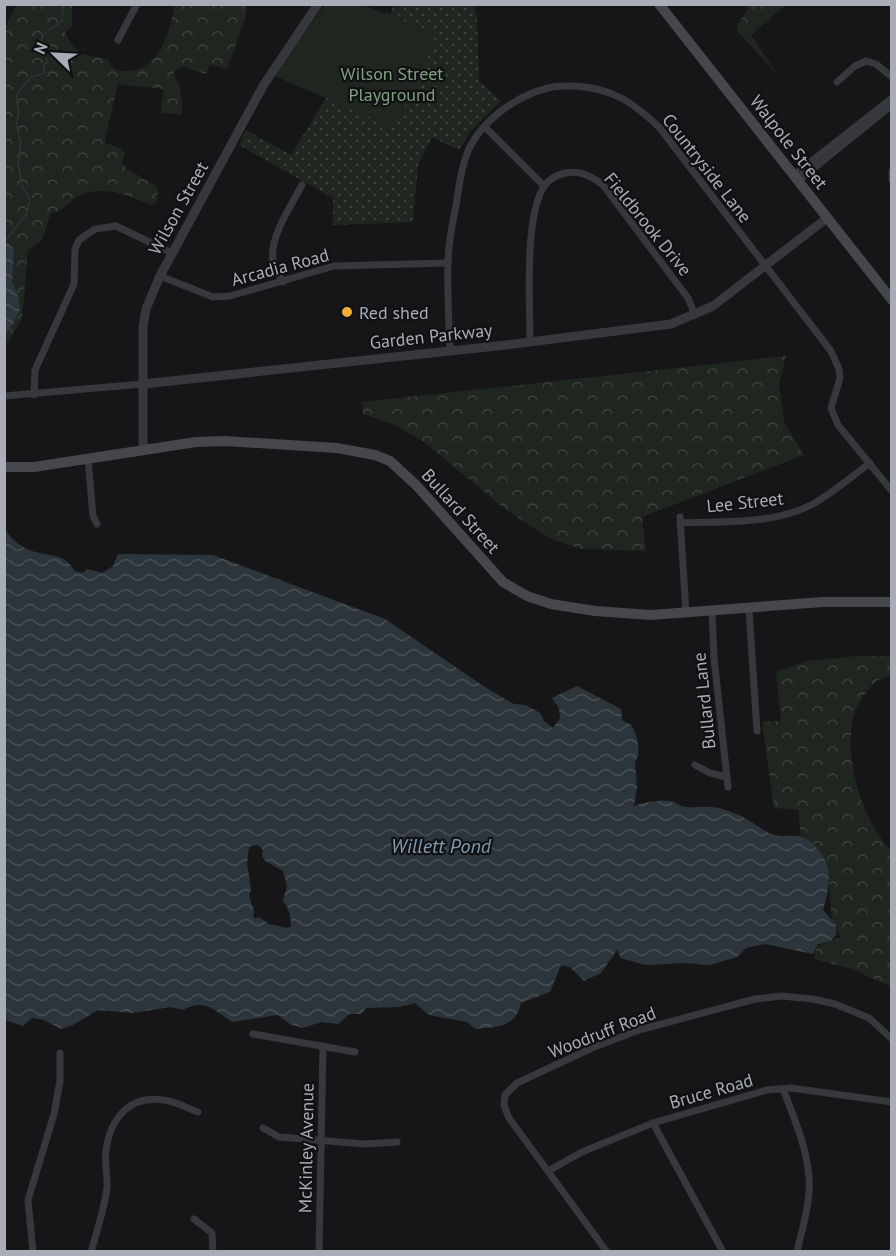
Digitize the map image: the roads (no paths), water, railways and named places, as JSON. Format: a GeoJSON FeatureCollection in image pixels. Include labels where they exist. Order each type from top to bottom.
{"type":"FeatureCollection","features":[{"type":"Feature","properties":{"kind":"main road","name":"Walpole Street"},"geometry":{"type":"LineString","coordinates":[[659,4],[891,300]]}},
{"type":"Feature","properties":{"kind":"main road","name":"Bullard Street"},"geometry":{"type":"LineString","coordinates":[[4,467],[34,467],[196,442],[225,441],[337,448],[375,455],[390,461],[408,477],[503,582],[523,594],[551,604],[595,611],[644,614],[712,612],[822,602],[891,602]]}},
{"type":"Feature","properties":{"kind":"street"},"geometry":{"type":"LineString","coordinates":[[118,40],[137,4]]}},
{"type":"Feature","properties":{"kind":"street","name":"Wilson Street"},"geometry":{"type":"LineString","coordinates":[[143,450],[143,327],[146,309],[172,253],[263,86],[318,4]]}},
{"type":"Feature","properties":{"kind":"street"},"geometry":{"type":"LineString","coordinates":[[837,82],[855,66],[866,61],[876,64],[891,77]]}},
{"type":"Feature","properties":{"kind":"street","name":"Countryside Lane"},"geometry":{"type":"LineString","coordinates":[[450,350],[448,263],[459,189],[468,152],[484,127],[505,108],[522,98],[553,87],[591,87],[618,95],[640,110],[659,128],[836,359],[840,378],[832,402],[833,416],[891,491]]}},
{"type":"Feature","properties":{"kind":"street"},"geometry":{"type":"LineString","coordinates":[[796,178],[891,98]]}},
{"type":"Feature","properties":{"kind":"street"},"geometry":{"type":"LineString","coordinates":[[796,178],[891,105]]}},
{"type":"Feature","properties":{"kind":"street"},"geometry":{"type":"LineString","coordinates":[[484,127],[544,186],[531,240],[530,340]]}},
{"type":"Feature","properties":{"kind":"street"},"geometry":{"type":"LineString","coordinates":[[891,171],[891,180]]}},
{"type":"Feature","properties":{"kind":"street","name":"Fieldbrook Drive"},"geometry":{"type":"LineString","coordinates":[[544,186],[558,176],[577,172],[586,174],[603,185],[688,298],[695,315]]}},
{"type":"Feature","properties":{"kind":"street"},"geometry":{"type":"LineString","coordinates":[[283,282],[273,258],[273,250],[278,234],[302,185]]}},
{"type":"Feature","properties":{"kind":"street","name":"Garden Parkway"},"geometry":{"type":"LineString","coordinates":[[4,396],[143,384],[659,327],[695,315],[722,300],[827,218]]}},
{"type":"Feature","properties":{"kind":"street"},"geometry":{"type":"LineString","coordinates":[[34,395],[35,370],[74,284],[75,249],[79,240],[95,229],[116,226],[172,253]]}},
{"type":"Feature","properties":{"kind":"street","name":"Arcadia Road"},"geometry":{"type":"LineString","coordinates":[[160,276],[213,297],[230,296],[334,266],[448,263]]}},
{"type":"Feature","properties":{"kind":"street"},"geometry":{"type":"LineString","coordinates":[[88,459],[93,516],[97,524]]}},
{"type":"Feature","properties":{"kind":"street","name":"Lee Street"},"geometry":{"type":"LineString","coordinates":[[686,613],[680,520],[756,519],[791,513],[812,504],[870,463]]}},
{"type":"Feature","properties":{"kind":"street"},"geometry":{"type":"LineString","coordinates":[[749,609],[757,731]]}},
{"type":"Feature","properties":{"kind":"street","name":"Bullard Lane"},"geometry":{"type":"LineString","coordinates":[[712,612],[714,658],[728,787]]}},
{"type":"Feature","properties":{"kind":"street"},"geometry":{"type":"LineString","coordinates":[[694,765],[710,773],[726,777]]}},
{"type":"Feature","properties":{"kind":"street","name":"Woodruff Road"},"geometry":{"type":"LineString","coordinates":[[607,1251],[508,1118],[504,1105],[505,1095],[517,1083],[592,1048],[639,1030],[755,999],[781,996],[836,1004],[869,1018],[891,1039]]}},
{"type":"Feature","properties":{"kind":"street"},"geometry":{"type":"LineString","coordinates":[[253,1034],[355,1052]]}},
{"type":"Feature","properties":{"kind":"street","name":"McKinley Avenue"},"geometry":{"type":"LineString","coordinates":[[319,1251],[323,1046]]}},
{"type":"Feature","properties":{"kind":"street"},"geometry":{"type":"LineString","coordinates":[[33,1251],[28,1200],[54,1114],[60,1081],[60,1053]]}},
{"type":"Feature","properties":{"kind":"street","name":"Bruce Road"},"geometry":{"type":"LineString","coordinates":[[548,1171],[582,1152],[653,1123],[767,1090],[791,1088],[891,1102]]}},
{"type":"Feature","properties":{"kind":"street"},"geometry":{"type":"LineString","coordinates":[[783,1089],[801,1136],[810,1179],[797,1251]]}},
{"type":"Feature","properties":{"kind":"street"},"geometry":{"type":"LineString","coordinates":[[92,1251],[107,1187],[106,1150],[113,1127],[120,1115],[138,1101],[153,1100],[165,1100],[198,1112]]}},
{"type":"Feature","properties":{"kind":"street"},"geometry":{"type":"LineString","coordinates":[[653,1123],[723,1251]]}},
{"type":"Feature","properties":{"kind":"street"},"geometry":{"type":"LineString","coordinates":[[263,1128],[279,1137],[365,1144],[397,1142]]}},
{"type":"Feature","properties":{"kind":"street"},"geometry":{"type":"LineString","coordinates":[[194,1219],[212,1233],[213,1251]]}},
{"type":"Feature","properties":{"kind":"water"},"geometry":{"type":"Polygon","coordinates":[[[5,242],[14,251],[12,281],[20,310],[5,335],[5,242]]]}},
{"type":"Feature","properties":{"kind":"water","name":"Willett Pond"},"geometry":{"type":"Polygon","coordinates":[[[5,529],[15,541],[24,547],[34,552],[60,558],[68,562],[75,571],[83,573],[87,569],[102,573],[113,566],[118,554],[213,555],[385,619],[485,687],[514,704],[526,705],[540,713],[544,721],[553,728],[560,718],[559,708],[552,698],[577,686],[621,709],[622,720],[631,725],[633,729],[638,749],[635,762],[637,787],[634,806],[665,801],[685,807],[714,807],[726,810],[772,834],[804,838],[815,846],[828,869],[829,884],[823,910],[836,925],[836,935],[831,941],[818,944],[813,954],[765,944],[746,948],[737,957],[710,965],[685,963],[645,965],[621,958],[617,950],[601,973],[584,981],[570,967],[561,965],[550,992],[521,1003],[515,1017],[504,1025],[475,1029],[467,1022],[429,1015],[415,1003],[400,1007],[366,1008],[361,1014],[349,1014],[339,1024],[321,1022],[303,1028],[290,1024],[278,1015],[232,1022],[203,1005],[183,1010],[171,1007],[132,1013],[98,1010],[73,1025],[61,1029],[44,1020],[32,1018],[23,1026],[5,1020],[5,529]],[[256,845],[249,847],[247,864],[253,916],[269,924],[288,928],[291,923],[283,901],[287,886],[283,871],[265,861],[261,847],[256,845]]]}},
{"type":"Feature","properties":{"kind":"waterway"},"geometry":{"type":"LineString","coordinates":[[4,242],[26,215],[30,201],[23,188],[18,164],[21,143],[16,124],[19,112],[17,94],[31,77],[45,73],[43,65],[48,62],[40,47],[43,35],[62,21],[63,4]]}},
{"type":"Feature","properties":{"kind":"place","name":"Red shed"},"geometry":{"type":"Point","coordinates":[347,312]}},
{"type":"Feature","properties":{"kind":"park label","name":"Wilson Street Playground"},"geometry":{"type":"Point","coordinates":[392,83]}}]}
